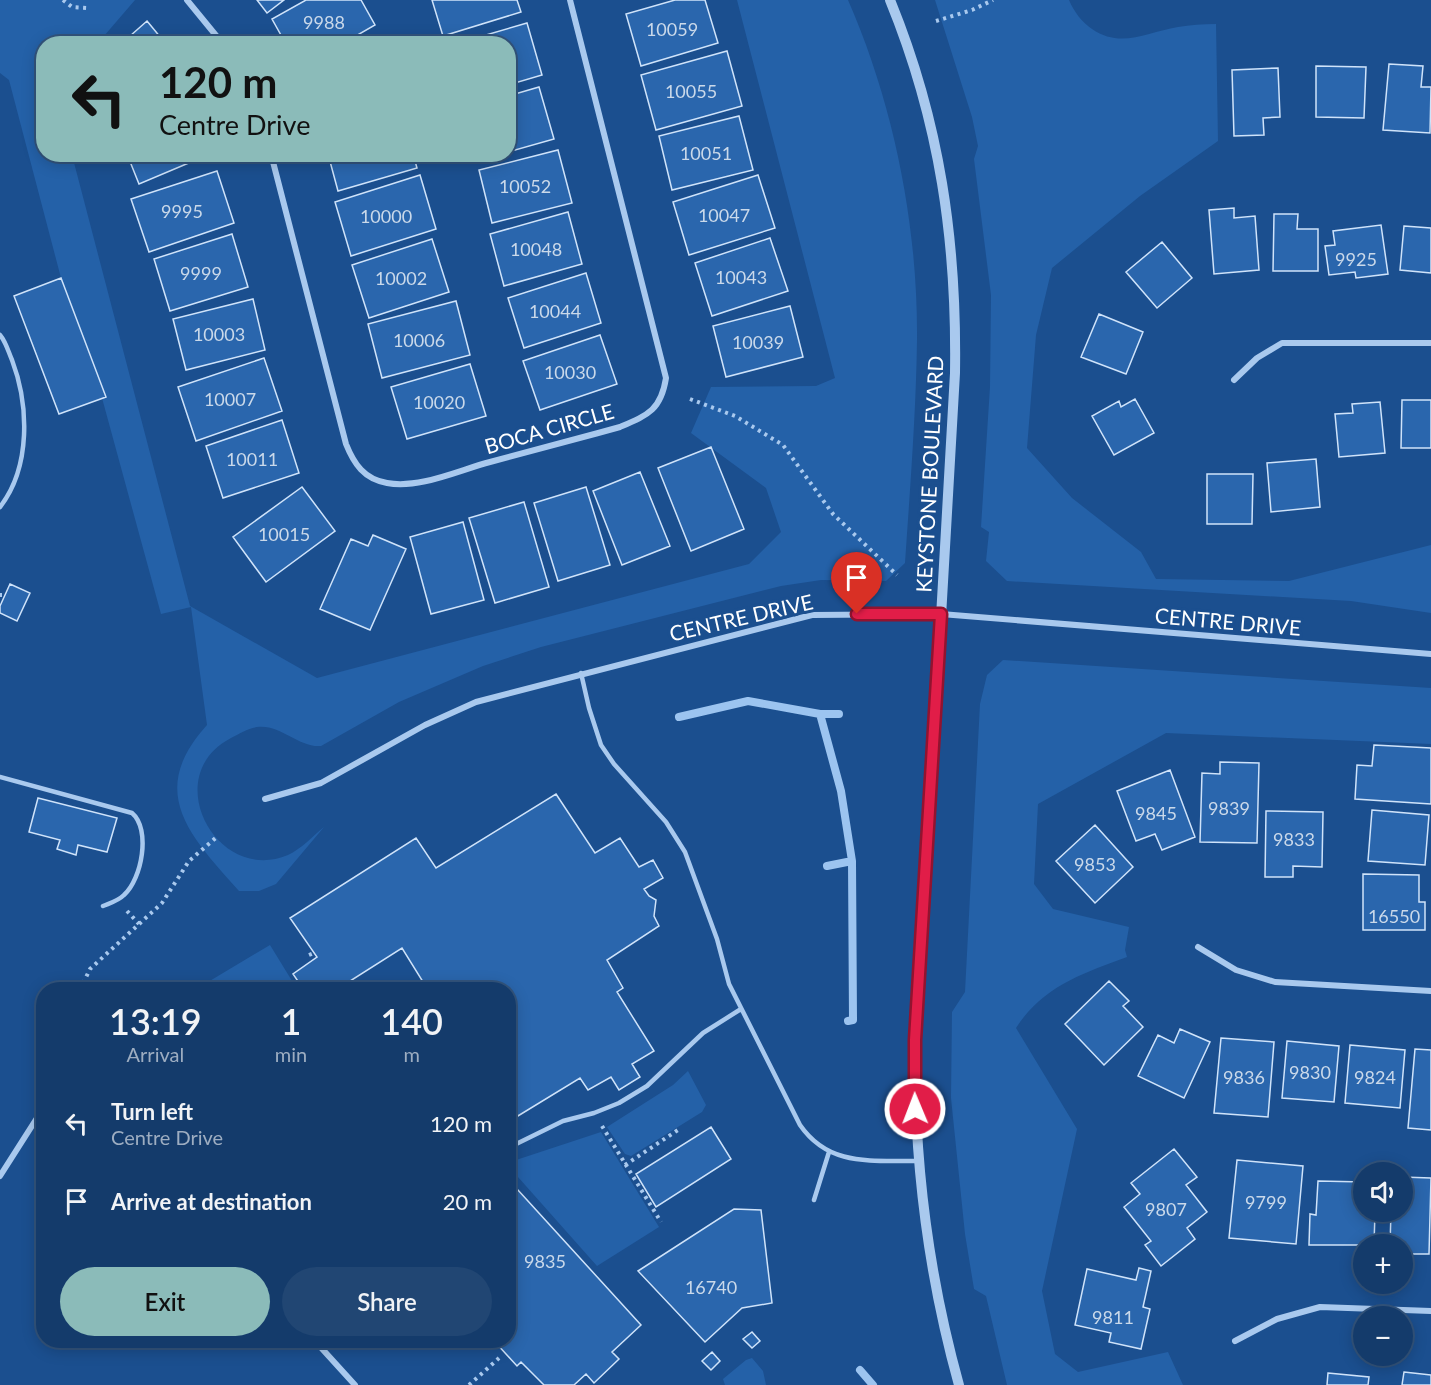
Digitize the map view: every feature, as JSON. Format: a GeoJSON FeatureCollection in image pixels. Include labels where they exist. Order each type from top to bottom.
{"type":"FeatureCollection","features":[{"type":"Feature","properties":{"kind":"street"},"geometry":{"type":"LineString","coordinates":[[188,0],[217,36]]}},
{"type":"Feature","properties":{"kind":"street","name":"BOCA CIRCLE"},"geometry":{"type":"LineString","coordinates":[[274,162],[346,444],[353,461],[373,479],[388,483],[423,481],[620,427],[637,420],[658,405],[666,378],[570,0]]}},
{"type":"Feature","properties":{"kind":"street","name":"KEYSTONE BOULEVARD"},"geometry":{"type":"LineString","coordinates":[[890,0],[927,111],[939,162],[952,246],[956,373],[915,1040],[917,1161],[930,1255],[958,1385]]}},
{"type":"Feature","properties":{"kind":"street"},"geometry":{"type":"LineString","coordinates":[[1234,380],[1257,358],[1282,344],[1431,343]]}},
{"type":"Feature","properties":{"kind":"street","name":"CENTRE DRIVE"},"geometry":{"type":"LineString","coordinates":[[265,799],[321,783],[425,725],[476,702],[812,615],[941,614],[1431,654]]}},
{"type":"Feature","properties":{"kind":"street"},"geometry":{"type":"LineString","coordinates":[[1198,947],[1236,969],[1275,982],[1431,991]]}},
{"type":"Feature","properties":{"kind":"street"},"geometry":{"type":"LineString","coordinates":[[0,1176],[36,1120]]}},
{"type":"Feature","properties":{"kind":"street"},"geometry":{"type":"LineString","coordinates":[[1235,1341],[1277,1319],[1320,1307],[1431,1311]]}},
{"type":"Feature","properties":{"kind":"street"},"geometry":{"type":"LineString","coordinates":[[321,1348],[355,1385]]}},
{"type":"Feature","properties":{"kind":"lane"},"geometry":{"type":"LineString","coordinates":[[0,335],[16,371],[24,410],[25,433],[14,479],[0,507]]}},
{"type":"Feature","properties":{"kind":"lane"},"geometry":{"type":"LineString","coordinates":[[581,673],[589,708],[602,745],[621,772],[666,822],[685,852],[714,930],[729,984],[800,1125],[810,1139],[829,1152],[851,1160],[917,1161]]}},
{"type":"Feature","properties":{"kind":"lane"},"geometry":{"type":"LineString","coordinates":[[0,777],[132,813],[138,818],[142,825],[143,845],[135,878],[124,895],[103,906]]}},
{"type":"Feature","properties":{"kind":"lane"},"geometry":{"type":"LineString","coordinates":[[516,1144],[563,1121],[594,1113],[647,1086],[703,1033],[741,1009]]}},
{"type":"Feature","properties":{"kind":"lane"},"geometry":{"type":"LineString","coordinates":[[814,1200],[829,1152]]}},
{"type":"Feature","properties":{"kind":"path"},"geometry":{"type":"LineString","coordinates":[[63,0],[72,7],[88,8]]}},
{"type":"Feature","properties":{"kind":"path"},"geometry":{"type":"LineString","coordinates":[[936,21],[972,10],[993,0]]}},
{"type":"Feature","properties":{"kind":"path"},"geometry":{"type":"LineString","coordinates":[[690,399],[735,416],[783,445],[833,514],[897,575]]}},
{"type":"Feature","properties":{"kind":"path"},"geometry":{"type":"LineString","coordinates":[[84,982],[90,969],[162,903],[189,861],[218,836]]}},
{"type":"Feature","properties":{"kind":"path"},"geometry":{"type":"LineString","coordinates":[[594,1113],[661,1222]]}},
{"type":"Feature","properties":{"kind":"path"},"geometry":{"type":"LineString","coordinates":[[626,1165],[678,1130]]}},
{"type":"Feature","properties":{"kind":"path"},"geometry":{"type":"LineString","coordinates":[[469,1384],[499,1358]]}},
{"type":"Feature","properties":{"kind":"shaded area"},"geometry":{"type":"Polygon","coordinates":[[[0,0],[135,0],[104,36],[36,36],[36,162],[74,162],[190,606],[317,678],[749,564],[781,532],[766,488],[691,433],[711,387],[816,386],[835,378],[737,0],[848,0],[878,81],[890,124],[908,210],[913,254],[917,340],[905,563],[886,581],[821,580],[781,586],[541,647],[483,666],[399,702],[321,746],[313,746],[266,727],[244,731],[210,755],[199,777],[198,800],[206,822],[220,841],[239,855],[262,860],[288,855],[324,827],[276,884],[259,891],[239,891],[191,832],[182,812],[177,792],[179,771],[189,749],[207,725],[191,607],[161,614],[102,398],[106,396],[61,278],[9,80],[0,73],[0,0]]]}},
{"type":"Feature","properties":{"kind":"shaded area"},"geometry":{"type":"Polygon","coordinates":[[[935,0],[1069,0],[1076,13],[1088,26],[1113,38],[1134,37],[1178,27],[1216,24],[1218,141],[1140,196],[1052,268],[1036,335],[1027,448],[1072,498],[1141,552],[1156,579],[1289,581],[1431,545],[1431,613],[1351,601],[1007,581],[986,561],[989,532],[981,527],[990,387],[991,295],[974,159],[978,146],[972,117],[935,0]]]}},
{"type":"Feature","properties":{"kind":"shaded area"},"geometry":{"type":"Polygon","coordinates":[[[1003,660],[1431,688],[1431,744],[1166,733],[1038,804],[1034,884],[1053,909],[1129,927],[1125,950],[1127,957],[1065,983],[1038,1002],[1016,1028],[1077,1129],[1042,1291],[1055,1354],[1078,1372],[1168,1352],[1183,1385],[1007,1385],[986,1296],[974,1289],[965,1234],[951,1098],[952,1012],[965,992],[980,704],[987,675],[1003,660]]]}},
{"type":"Feature","properties":{"kind":"shaded area"},"geometry":{"type":"Polygon","coordinates":[[[270,945],[293,982],[208,982],[270,945]]]}},
{"type":"Feature","properties":{"kind":"shaded area"},"geometry":{"type":"Polygon","coordinates":[[[688,1071],[706,1105],[702,1112],[631,1156],[625,1154],[607,1127],[673,1085],[688,1071]]]}},
{"type":"Feature","properties":{"kind":"shaded area"},"geometry":{"type":"Polygon","coordinates":[[[601,1132],[659,1227],[597,1266],[516,1175],[516,1160],[601,1132]]]}},
{"type":"Feature","properties":{"kind":"shaded area"},"geometry":{"type":"Polygon","coordinates":[[[752,1358],[763,1371],[766,1385],[725,1385],[723,1379],[746,1360],[752,1358]]]}},
{"type":"Feature","properties":{"kind":"building"},"geometry":{"type":"Polygon","coordinates":[[[257,0],[284,0],[267,13],[257,0]]]}},
{"type":"Feature","properties":{"kind":"building"},"geometry":{"type":"Polygon","coordinates":[[[306,0],[361,0],[375,25],[356,36],[282,36],[272,19],[306,0]]]}},
{"type":"Feature","properties":{"kind":"building"},"geometry":{"type":"Polygon","coordinates":[[[432,0],[517,0],[521,12],[443,36],[432,0]]]}},
{"type":"Feature","properties":{"kind":"building"},"geometry":{"type":"Polygon","coordinates":[[[675,0],[705,0],[718,43],[641,66],[626,14],[675,0]]]}},
{"type":"Feature","properties":{"kind":"building"},"geometry":{"type":"Polygon","coordinates":[[[147,21],[159,36],[130,36],[147,21]]]}},
{"type":"Feature","properties":{"kind":"building"},"geometry":{"type":"Polygon","coordinates":[[[527,23],[542,75],[516,83],[516,36],[482,36],[527,23]]]}},
{"type":"Feature","properties":{"kind":"building"},"geometry":{"type":"Polygon","coordinates":[[[727,51],[742,106],[656,130],[641,75],[727,51]]]}},
{"type":"Feature","properties":{"kind":"building"},"geometry":{"type":"Polygon","coordinates":[[[1389,64],[1423,66],[1421,87],[1431,87],[1430,133],[1383,130],[1389,64]]]}},
{"type":"Feature","properties":{"kind":"building"},"geometry":{"type":"Polygon","coordinates":[[[1316,66],[1366,67],[1364,118],[1316,117],[1316,66]]]}},
{"type":"Feature","properties":{"kind":"building"},"geometry":{"type":"Polygon","coordinates":[[[1278,68],[1280,117],[1263,118],[1264,135],[1234,136],[1232,70],[1278,68]]]}},
{"type":"Feature","properties":{"kind":"building"},"geometry":{"type":"Polygon","coordinates":[[[539,87],[554,139],[516,150],[516,94],[539,87]]]}},
{"type":"Feature","properties":{"kind":"building"},"geometry":{"type":"Polygon","coordinates":[[[739,116],[753,170],[672,190],[659,136],[739,116]]]}},
{"type":"Feature","properties":{"kind":"building"},"geometry":{"type":"Polygon","coordinates":[[[558,150],[572,203],[492,223],[479,170],[558,150]]]}},
{"type":"Feature","properties":{"kind":"building"},"geometry":{"type":"Polygon","coordinates":[[[130,162],[191,162],[139,184],[130,162]]]}},
{"type":"Feature","properties":{"kind":"building"},"geometry":{"type":"Polygon","coordinates":[[[330,162],[415,162],[417,168],[338,191],[330,162]]]}},
{"type":"Feature","properties":{"kind":"building"},"geometry":{"type":"Polygon","coordinates":[[[217,171],[234,223],[149,252],[131,199],[217,171]]]}},
{"type":"Feature","properties":{"kind":"building"},"geometry":{"type":"Polygon","coordinates":[[[420,175],[436,229],[351,256],[335,202],[420,175]]]}},
{"type":"Feature","properties":{"kind":"building"},"geometry":{"type":"Polygon","coordinates":[[[758,175],[775,228],[689,255],[673,202],[758,175]]]}},
{"type":"Feature","properties":{"kind":"building"},"geometry":{"type":"Polygon","coordinates":[[[1234,208],[1234,218],[1255,216],[1259,270],[1214,274],[1209,210],[1234,208]]]}},
{"type":"Feature","properties":{"kind":"building"},"geometry":{"type":"Polygon","coordinates":[[[568,212],[582,264],[504,286],[490,234],[568,212]]]}},
{"type":"Feature","properties":{"kind":"building"},"geometry":{"type":"Polygon","coordinates":[[[1274,214],[1298,214],[1297,229],[1318,229],[1318,271],[1273,271],[1274,214]]]}},
{"type":"Feature","properties":{"kind":"building"},"geometry":{"type":"Polygon","coordinates":[[[1381,225],[1388,274],[1356,278],[1355,272],[1329,275],[1325,246],[1335,245],[1333,231],[1381,225]]]}},
{"type":"Feature","properties":{"kind":"building"},"geometry":{"type":"Polygon","coordinates":[[[1404,226],[1431,228],[1431,273],[1400,270],[1404,226]]]}},
{"type":"Feature","properties":{"kind":"building"},"geometry":{"type":"Polygon","coordinates":[[[232,234],[248,287],[170,311],[154,259],[232,234]]]}},
{"type":"Feature","properties":{"kind":"building"},"geometry":{"type":"Polygon","coordinates":[[[770,238],[788,291],[712,316],[695,263],[770,238]]]}},
{"type":"Feature","properties":{"kind":"building"},"geometry":{"type":"Polygon","coordinates":[[[432,239],[449,292],[369,318],[352,265],[432,239]]]}},
{"type":"Feature","properties":{"kind":"building"},"geometry":{"type":"Polygon","coordinates":[[[1162,242],[1192,278],[1157,308],[1126,272],[1162,242]]]}},
{"type":"Feature","properties":{"kind":"building"},"geometry":{"type":"Polygon","coordinates":[[[586,273],[601,323],[524,348],[508,298],[586,273]]]}},
{"type":"Feature","properties":{"kind":"building"},"geometry":{"type":"Polygon","coordinates":[[[61,278],[106,397],[59,414],[14,296],[61,278]]]}},
{"type":"Feature","properties":{"kind":"building"},"geometry":{"type":"Polygon","coordinates":[[[253,299],[265,350],[186,370],[173,319],[253,299]]]}},
{"type":"Feature","properties":{"kind":"building"},"geometry":{"type":"Polygon","coordinates":[[[456,301],[470,355],[382,378],[368,324],[456,301]]]}},
{"type":"Feature","properties":{"kind":"building"},"geometry":{"type":"Polygon","coordinates":[[[790,306],[803,357],[726,377],[713,326],[790,306]]]}},
{"type":"Feature","properties":{"kind":"building"},"geometry":{"type":"Polygon","coordinates":[[[1099,314],[1143,332],[1126,374],[1081,357],[1099,314]]]}},
{"type":"Feature","properties":{"kind":"building"},"geometry":{"type":"Polygon","coordinates":[[[600,335],[617,384],[540,410],[523,361],[600,335]]]}},
{"type":"Feature","properties":{"kind":"building"},"geometry":{"type":"Polygon","coordinates":[[[264,358],[282,411],[196,441],[178,387],[264,358]]]}},
{"type":"Feature","properties":{"kind":"building"},"geometry":{"type":"Polygon","coordinates":[[[470,364],[486,416],[407,439],[391,387],[470,364]]]}},
{"type":"Feature","properties":{"kind":"building"},"geometry":{"type":"Polygon","coordinates":[[[1135,399],[1154,433],[1114,455],[1092,416],[1119,401],[1121,407],[1135,399]]]}},
{"type":"Feature","properties":{"kind":"building"},"geometry":{"type":"Polygon","coordinates":[[[1402,400],[1431,400],[1431,448],[1401,448],[1402,400]]]}},
{"type":"Feature","properties":{"kind":"building"},"geometry":{"type":"Polygon","coordinates":[[[1380,402],[1385,453],[1339,457],[1335,414],[1353,413],[1352,404],[1380,402]]]}},
{"type":"Feature","properties":{"kind":"building"},"geometry":{"type":"Polygon","coordinates":[[[282,420],[299,473],[223,498],[206,446],[282,420]]]}},
{"type":"Feature","properties":{"kind":"building"},"geometry":{"type":"Polygon","coordinates":[[[711,447],[744,529],[691,551],[658,468],[711,447]]]}},
{"type":"Feature","properties":{"kind":"building"},"geometry":{"type":"Polygon","coordinates":[[[1316,459],[1320,507],[1271,512],[1267,463],[1316,459]]]}},
{"type":"Feature","properties":{"kind":"building"},"geometry":{"type":"Polygon","coordinates":[[[640,472],[670,546],[622,565],[593,491],[640,472]]]}},
{"type":"Feature","properties":{"kind":"building"},"geometry":{"type":"Polygon","coordinates":[[[1207,474],[1253,474],[1252,524],[1207,524],[1207,474]]]}},
{"type":"Feature","properties":{"kind":"building"},"geometry":{"type":"Polygon","coordinates":[[[302,487],[335,531],[266,582],[233,537],[302,487]]]}},
{"type":"Feature","properties":{"kind":"building"},"geometry":{"type":"Polygon","coordinates":[[[586,487],[610,565],[558,581],[534,503],[586,487]]]}},
{"type":"Feature","properties":{"kind":"building"},"geometry":{"type":"Polygon","coordinates":[[[524,502],[549,587],[495,603],[469,518],[524,502]]]}},
{"type":"Feature","properties":{"kind":"building"},"geometry":{"type":"Polygon","coordinates":[[[463,522],[484,600],[431,614],[410,537],[463,522]]]}},
{"type":"Feature","properties":{"kind":"building"},"geometry":{"type":"Polygon","coordinates":[[[373,535],[406,549],[370,630],[320,609],[351,539],[368,546],[373,535]]]}},
{"type":"Feature","properties":{"kind":"building"},"geometry":{"type":"Polygon","coordinates":[[[10,584],[30,593],[17,621],[0,613],[0,606],[10,584]]]}},
{"type":"Feature","properties":{"kind":"building"},"geometry":{"type":"Polygon","coordinates":[[[1374,745],[1431,748],[1431,804],[1355,799],[1357,765],[1372,766],[1374,745]]]}},
{"type":"Feature","properties":{"kind":"building"},"geometry":{"type":"Polygon","coordinates":[[[1220,762],[1259,763],[1257,843],[1200,842],[1202,773],[1220,774],[1220,762]]]}},
{"type":"Feature","properties":{"kind":"building"},"geometry":{"type":"Polygon","coordinates":[[[1170,770],[1195,837],[1162,850],[1155,834],[1136,841],[1117,791],[1170,770]]]}},
{"type":"Feature","properties":{"kind":"building"},"geometry":{"type":"Polygon","coordinates":[[[556,794],[595,853],[620,838],[639,867],[653,860],[663,878],[644,889],[656,900],[654,916],[659,926],[607,960],[623,988],[617,992],[654,1051],[632,1064],[640,1077],[619,1090],[611,1077],[588,1090],[580,1078],[516,1117],[516,982],[423,982],[402,948],[349,982],[298,982],[293,974],[317,957],[290,918],[416,838],[436,868],[556,794]]]}},
{"type":"Feature","properties":{"kind":"building"},"geometry":{"type":"Polygon","coordinates":[[[38,798],[117,818],[107,852],[78,845],[76,855],[57,849],[60,840],[29,832],[38,798]]]}},
{"type":"Feature","properties":{"kind":"building"},"geometry":{"type":"Polygon","coordinates":[[[1372,810],[1429,815],[1425,865],[1368,861],[1372,810]]]}},
{"type":"Feature","properties":{"kind":"building"},"geometry":{"type":"Polygon","coordinates":[[[1266,811],[1323,812],[1322,867],[1293,866],[1293,877],[1265,877],[1266,811]]]}},
{"type":"Feature","properties":{"kind":"building"},"geometry":{"type":"Polygon","coordinates":[[[1095,825],[1133,867],[1095,903],[1056,861],[1095,825]]]}},
{"type":"Feature","properties":{"kind":"building"},"geometry":{"type":"Polygon","coordinates":[[[1363,874],[1419,875],[1419,902],[1425,902],[1425,930],[1363,930],[1363,874]]]}},
{"type":"Feature","properties":{"kind":"building"},"geometry":{"type":"Polygon","coordinates":[[[1109,981],[1129,1001],[1123,1006],[1143,1027],[1104,1065],[1065,1024],[1109,981]]]}},
{"type":"Feature","properties":{"kind":"building"},"geometry":{"type":"Polygon","coordinates":[[[1180,1029],[1210,1042],[1184,1098],[1138,1076],[1158,1035],[1174,1043],[1180,1029]]]}},
{"type":"Feature","properties":{"kind":"building"},"geometry":{"type":"Polygon","coordinates":[[[1221,1038],[1274,1042],[1268,1117],[1214,1113],[1221,1038]]]}},
{"type":"Feature","properties":{"kind":"building"},"geometry":{"type":"Polygon","coordinates":[[[1287,1041],[1339,1046],[1334,1102],[1282,1098],[1287,1041]]]}},
{"type":"Feature","properties":{"kind":"building"},"geometry":{"type":"Polygon","coordinates":[[[1350,1045],[1405,1050],[1400,1108],[1345,1103],[1350,1045]]]}},
{"type":"Feature","properties":{"kind":"building"},"geometry":{"type":"Polygon","coordinates":[[[1415,1049],[1431,1050],[1431,1130],[1408,1128],[1415,1049]]]}},
{"type":"Feature","properties":{"kind":"building"},"geometry":{"type":"Polygon","coordinates":[[[711,1127],[731,1159],[656,1207],[636,1174],[711,1127]]]}},
{"type":"Feature","properties":{"kind":"building"},"geometry":{"type":"Polygon","coordinates":[[[1174,1149],[1197,1177],[1186,1185],[1207,1212],[1187,1228],[1195,1239],[1161,1266],[1145,1245],[1151,1241],[1124,1207],[1140,1194],[1131,1183],[1174,1149]]]}},
{"type":"Feature","properties":{"kind":"building"},"geometry":{"type":"Polygon","coordinates":[[[1237,1160],[1303,1166],[1296,1244],[1229,1238],[1237,1160]]]}},
{"type":"Feature","properties":{"kind":"building"},"geometry":{"type":"Polygon","coordinates":[[[1413,1177],[1431,1178],[1429,1254],[1413,1254],[1413,1234],[1390,1234],[1391,1222],[1413,1222],[1413,1177]]]}},
{"type":"Feature","properties":{"kind":"building"},"geometry":{"type":"Polygon","coordinates":[[[1318,1181],[1353,1182],[1353,1222],[1375,1222],[1374,1234],[1353,1234],[1353,1245],[1309,1245],[1310,1214],[1316,1215],[1318,1181]]]}},
{"type":"Feature","properties":{"kind":"building"},"geometry":{"type":"Polygon","coordinates":[[[516,1190],[641,1325],[612,1352],[619,1359],[594,1383],[586,1374],[574,1385],[544,1385],[521,1362],[517,1366],[501,1348],[516,1348],[516,1190]]]}},
{"type":"Feature","properties":{"kind":"building"},"geometry":{"type":"Polygon","coordinates":[[[734,1209],[761,1210],[772,1303],[742,1308],[705,1342],[638,1271],[734,1209]]]}},
{"type":"Feature","properties":{"kind":"building"},"geometry":{"type":"Polygon","coordinates":[[[1139,1268],[1151,1271],[1143,1307],[1150,1309],[1141,1349],[1109,1342],[1111,1333],[1075,1325],[1087,1269],[1136,1280],[1139,1268]]]}},
{"type":"Feature","properties":{"kind":"building"},"geometry":{"type":"Polygon","coordinates":[[[752,1332],[760,1341],[752,1348],[743,1339],[752,1332]]]}},
{"type":"Feature","properties":{"kind":"building"},"geometry":{"type":"Polygon","coordinates":[[[712,1352],[720,1361],[711,1370],[702,1361],[712,1352]]]}},
{"type":"Feature","properties":{"kind":"building"},"geometry":{"type":"Polygon","coordinates":[[[1404,1372],[1431,1375],[1431,1385],[1402,1385],[1404,1372]]]}},
{"type":"Feature","properties":{"kind":"building"},"geometry":{"type":"Polygon","coordinates":[[[1328,1373],[1369,1377],[1368,1385],[1327,1385],[1328,1373]]]}},
{"type":"Feature","properties":{"kind":"waterway"},"geometry":{"type":"LineString","coordinates":[[679,717],[748,701],[820,714],[839,714]]}},
{"type":"Feature","properties":{"kind":"waterway"},"geometry":{"type":"LineString","coordinates":[[820,714],[841,791],[852,861],[853,1020],[848,1021]]}},
{"type":"Feature","properties":{"kind":"waterway"},"geometry":{"type":"LineString","coordinates":[[827,866],[852,861]]}},
{"type":"Feature","properties":{"kind":"waterway"},"geometry":{"type":"LineString","coordinates":[[860,1370],[873,1385]]}},
{"type":"Feature","properties":{"kind":"route"},"geometry":{"type":"LineString","coordinates":[[857,614],[941,614],[915,1040],[915,1109]]}}]}
